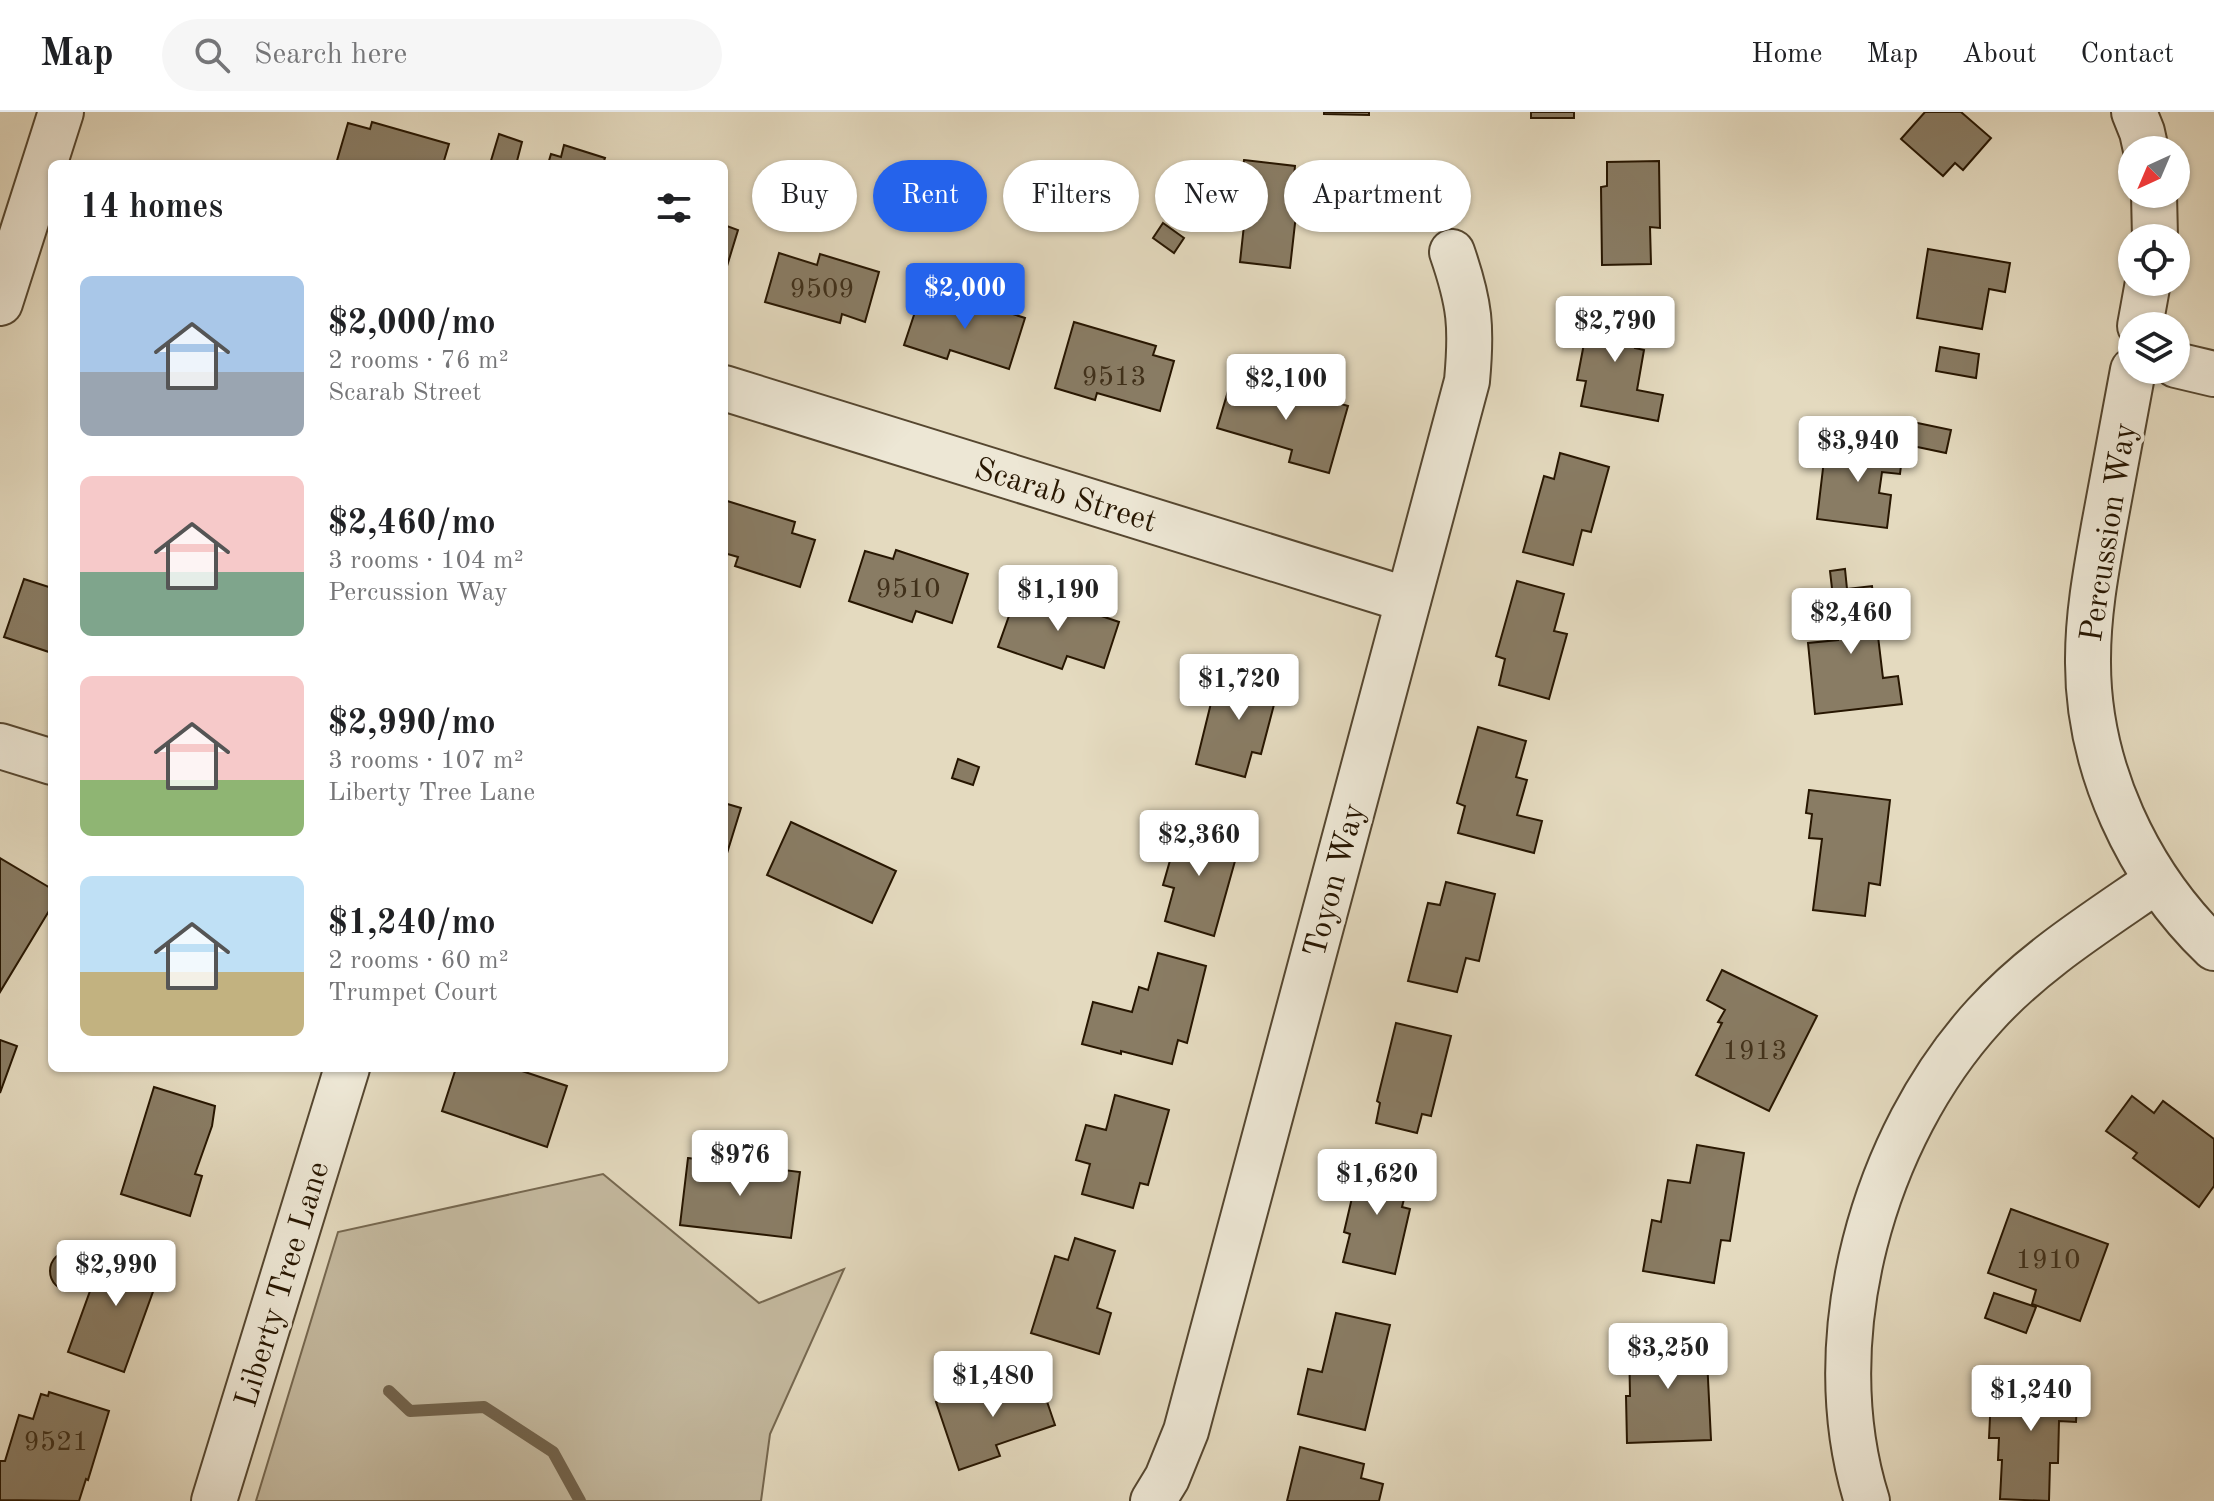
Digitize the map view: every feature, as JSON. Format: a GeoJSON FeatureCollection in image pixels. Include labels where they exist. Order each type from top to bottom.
{"type":"FeatureCollection","features":[{"type":"Feature","properties":{"kind":"street"},"geometry":{"type":"LineString","coordinates":[[50,160],[61,112]]}},
{"type":"Feature","properties":{"kind":"street"},"geometry":{"type":"LineString","coordinates":[[2134,112],[2143,136]]}},
{"type":"Feature","properties":{"kind":"street"},"geometry":{"type":"LineString","coordinates":[[0,303],[46,178]]}},
{"type":"Feature","properties":{"kind":"street","name":"Toyon Way"},"geometry":{"type":"LineString","coordinates":[[1153,1501],[1167,1478],[1186,1431],[1467,381],[1471,335],[1468,308],[1452,252]]}},
{"type":"Feature","properties":{"kind":"street"},"geometry":{"type":"LineString","coordinates":[[2190,368],[2214,374]]}},
{"type":"Feature","properties":{"kind":"street","name":"Percussion Way"},"geometry":{"type":"LineString","coordinates":[[2130,384],[2090,605],[2087,662],[2094,724],[2109,783],[2130,834],[2156,881],[2191,926],[2214,948]]}},
{"type":"Feature","properties":{"kind":"street","name":"Scarab Street"},"geometry":{"type":"LineString","coordinates":[[728,389],[1408,600]]}},
{"type":"Feature","properties":{"kind":"street"},"geometry":{"type":"LineString","coordinates":[[0,746],[48,761]]}},
{"type":"Feature","properties":{"kind":"street"},"geometry":{"type":"LineString","coordinates":[[1867,1501],[1851,1417],[1849,1344],[1857,1275],[1874,1204],[1900,1140],[1937,1076],[1985,1015],[2039,964],[2156,881]]}},
{"type":"Feature","properties":{"kind":"street","name":"Liberty Tree Lane"},"geometry":{"type":"LineString","coordinates":[[214,1501],[346,1072]]}},
{"type":"Feature","properties":{"kind":"shaded area"},"geometry":{"type":"Polygon","coordinates":[[[603,1174],[759,1303],[844,1269],[770,1434],[761,1501],[256,1501],[338,1232],[603,1174]]]}},
{"type":"Feature","properties":{"kind":"building"},"geometry":{"type":"Polygon","coordinates":[[[1369,112],[1369,115],[1324,114],[1369,112]]]}},
{"type":"Feature","properties":{"kind":"building"},"geometry":{"type":"Polygon","coordinates":[[[1531,112],[1574,112],[1574,118],[1531,118],[1531,112]]]}},
{"type":"Feature","properties":{"kind":"building"},"geometry":{"type":"Polygon","coordinates":[[[1925,112],[1961,112],[1991,138],[1963,170],[1955,163],[1943,176],[1901,139],[1925,112]]]}},
{"type":"Feature","properties":{"kind":"building"},"geometry":{"type":"Polygon","coordinates":[[[372,122],[449,144],[444,160],[337,160],[348,123],[370,129],[372,122]]]}},
{"type":"Feature","properties":{"kind":"building"},"geometry":{"type":"Polygon","coordinates":[[[499,134],[522,142],[517,160],[491,160],[499,134]]]}},
{"type":"Feature","properties":{"kind":"building"},"geometry":{"type":"Polygon","coordinates":[[[564,145],[605,158],[549,160],[551,154],[561,157],[564,145]]]}},
{"type":"Feature","properties":{"kind":"building"},"geometry":{"type":"Polygon","coordinates":[[[1659,161],[1660,228],[1650,227],[1651,264],[1602,265],[1601,187],[1607,186],[1607,162],[1659,161]]]}},
{"type":"Feature","properties":{"kind":"building"},"geometry":{"type":"Polygon","coordinates":[[[1268,163],[1284,165],[1284,232],[1294,232],[1290,268],[1240,262],[1243,232],[1268,232],[1268,163]]]}},
{"type":"Feature","properties":{"kind":"building"},"geometry":{"type":"Polygon","coordinates":[[[728,226],[738,230],[728,263],[728,226]]]}},
{"type":"Feature","properties":{"kind":"building"},"geometry":{"type":"Polygon","coordinates":[[[1157,232],[1176,232],[1184,238],[1174,253],[1153,238],[1157,232]]]}},
{"type":"Feature","properties":{"kind":"building"},"geometry":{"type":"Polygon","coordinates":[[[1928,249],[2010,263],[2005,292],[1989,289],[1982,329],[1917,318],[1928,249]]]}},
{"type":"Feature","properties":{"kind":"building"},"geometry":{"type":"Polygon","coordinates":[[[779,253],[817,265],[820,254],[879,272],[865,322],[842,314],[840,323],[765,302],[779,253]]]}},
{"type":"Feature","properties":{"kind":"building"},"geometry":{"type":"Polygon","coordinates":[[[920,297],[959,310],[962,298],[1025,318],[1009,369],[950,350],[947,359],[904,345],[920,297]]]}},
{"type":"Feature","properties":{"kind":"building"},"geometry":{"type":"Polygon","coordinates":[[[1592,302],[1642,312],[1635,348],[1644,350],[1637,390],[1663,395],[1658,421],[1581,406],[1586,381],[1577,380],[1592,302]]]}},
{"type":"Feature","properties":{"kind":"building"},"geometry":{"type":"Polygon","coordinates":[[[1074,322],[1156,346],[1153,355],[1174,361],[1160,411],[1097,393],[1095,400],[1055,388],[1074,322]]]}},
{"type":"Feature","properties":{"kind":"building"},"geometry":{"type":"Polygon","coordinates":[[[1940,347],[1979,354],[1976,378],[1936,371],[1940,347]]]}},
{"type":"Feature","properties":{"kind":"building"},"geometry":{"type":"Polygon","coordinates":[[[1231,381],[1266,391],[1268,383],[1348,406],[1329,473],[1289,462],[1292,450],[1217,428],[1231,381]]]}},
{"type":"Feature","properties":{"kind":"building"},"geometry":{"type":"Polygon","coordinates":[[[1908,421],[1951,430],[1946,453],[1903,444],[1908,421]]]}},
{"type":"Feature","properties":{"kind":"building"},"geometry":{"type":"Polygon","coordinates":[[[1837,441],[1903,449],[1900,474],[1882,472],[1879,493],[1891,495],[1887,528],[1817,519],[1824,460],[1834,461],[1837,441]]]}},
{"type":"Feature","properties":{"kind":"building"},"geometry":{"type":"Polygon","coordinates":[[[1560,453],[1609,467],[1591,532],[1582,530],[1573,565],[1523,552],[1544,476],[1554,479],[1560,453]]]}},
{"type":"Feature","properties":{"kind":"building"},"geometry":{"type":"Polygon","coordinates":[[[728,501],[795,522],[792,533],[815,540],[800,587],[735,566],[738,557],[728,554],[728,501]]]}},
{"type":"Feature","properties":{"kind":"building"},"geometry":{"type":"Polygon","coordinates":[[[896,550],[968,574],[952,623],[916,611],[912,622],[849,601],[865,551],[893,559],[896,550]]]}},
{"type":"Feature","properties":{"kind":"building"},"geometry":{"type":"Polygon","coordinates":[[[1845,569],[1847,589],[1872,586],[1883,678],[1898,676],[1902,704],[1815,714],[1808,643],[1838,640],[1830,571],[1845,569]]]}},
{"type":"Feature","properties":{"kind":"building"},"geometry":{"type":"Polygon","coordinates":[[[24,579],[48,587],[48,652],[4,637],[24,579]]]}},
{"type":"Feature","properties":{"kind":"building"},"geometry":{"type":"Polygon","coordinates":[[[1517,581],[1564,594],[1554,631],[1567,634],[1549,699],[1499,685],[1505,659],[1496,656],[1517,581]]]}},
{"type":"Feature","properties":{"kind":"building"},"geometry":{"type":"Polygon","coordinates":[[[1040,595],[1119,622],[1104,668],[1067,656],[1062,669],[998,647],[1015,599],[1036,606],[1040,595]]]}},
{"type":"Feature","properties":{"kind":"building"},"geometry":{"type":"Polygon","coordinates":[[[1235,666],[1281,678],[1261,754],[1252,752],[1245,777],[1196,764],[1212,699],[1225,702],[1235,666]]]}},
{"type":"Feature","properties":{"kind":"building"},"geometry":{"type":"Polygon","coordinates":[[[1478,727],[1526,741],[1516,777],[1527,780],[1517,815],[1542,821],[1534,853],[1458,833],[1465,806],[1457,803],[1478,727]]]}},
{"type":"Feature","properties":{"kind":"building"},"geometry":{"type":"Polygon","coordinates":[[[958,759],[979,767],[973,785],[952,778],[958,759]]]}},
{"type":"Feature","properties":{"kind":"building"},"geometry":{"type":"Polygon","coordinates":[[[1809,790],[1890,800],[1880,885],[1869,883],[1865,916],[1813,910],[1822,839],[1809,838],[1812,814],[1806,813],[1809,790]]]}},
{"type":"Feature","properties":{"kind":"building"},"geometry":{"type":"Polygon","coordinates":[[[728,804],[741,808],[728,850],[728,804]]]}},
{"type":"Feature","properties":{"kind":"building"},"geometry":{"type":"Polygon","coordinates":[[[791,822],[896,871],[872,923],[767,875],[791,822]]]}},
{"type":"Feature","properties":{"kind":"building"},"geometry":{"type":"Polygon","coordinates":[[[1181,822],[1232,835],[1226,859],[1235,861],[1214,936],[1165,921],[1174,888],[1163,885],[1181,822]]]}},
{"type":"Feature","properties":{"kind":"building"},"geometry":{"type":"Polygon","coordinates":[[[0,858],[48,887],[48,913],[0,992],[0,858]]]}},
{"type":"Feature","properties":{"kind":"building"},"geometry":{"type":"Polygon","coordinates":[[[1446,882],[1495,894],[1479,961],[1466,958],[1457,992],[1408,981],[1428,903],[1440,905],[1446,882]]]}},
{"type":"Feature","properties":{"kind":"building"},"geometry":{"type":"Polygon","coordinates":[[[1158,953],[1206,966],[1187,1043],[1178,1040],[1172,1064],[1082,1044],[1093,1002],[1132,1012],[1139,987],[1148,990],[1158,953]]]}},
{"type":"Feature","properties":{"kind":"building"},"geometry":{"type":"Polygon","coordinates":[[[1722,970],[1817,1016],[1769,1111],[1696,1075],[1722,1023],[1718,1022],[1725,1010],[1707,1000],[1722,970]]]}},
{"type":"Feature","properties":{"kind":"building"},"geometry":{"type":"Polygon","coordinates":[[[1396,1023],[1451,1036],[1431,1116],[1422,1114],[1417,1133],[1376,1123],[1380,1103],[1377,1101],[1396,1023]]]}},
{"type":"Feature","properties":{"kind":"building"},"geometry":{"type":"Polygon","coordinates":[[[0,1040],[17,1046],[0,1093],[0,1040]]]}},
{"type":"Feature","properties":{"kind":"building"},"geometry":{"type":"Polygon","coordinates":[[[455,1072],[525,1072],[567,1086],[547,1147],[442,1111],[455,1072]]]}},
{"type":"Feature","properties":{"kind":"building"},"geometry":{"type":"Polygon","coordinates":[[[154,1087],[215,1106],[212,1126],[195,1174],[202,1176],[190,1216],[121,1194],[154,1087]]]}},
{"type":"Feature","properties":{"kind":"building"},"geometry":{"type":"Polygon","coordinates":[[[1115,1095],[1169,1110],[1148,1185],[1140,1183],[1133,1208],[1082,1194],[1090,1164],[1076,1160],[1086,1125],[1106,1130],[1115,1095]]]}},
{"type":"Feature","properties":{"kind":"building"},"geometry":{"type":"Polygon","coordinates":[[[2132,1096],[2154,1113],[2163,1101],[2214,1139],[2214,1186],[2199,1207],[2133,1158],[2137,1153],[2106,1131],[2132,1096]]]}},
{"type":"Feature","properties":{"kind":"building"},"geometry":{"type":"Polygon","coordinates":[[[1697,1145],[1744,1153],[1730,1241],[1721,1240],[1714,1283],[1643,1271],[1652,1220],[1661,1222],[1668,1180],[1690,1183],[1697,1145]]]}},
{"type":"Feature","properties":{"kind":"building"},"geometry":{"type":"Polygon","coordinates":[[[688,1158],[800,1172],[791,1238],[680,1225],[688,1158]]]}},
{"type":"Feature","properties":{"kind":"building"},"geometry":{"type":"Polygon","coordinates":[[[1361,1159],[1411,1171],[1402,1207],[1410,1209],[1395,1274],[1343,1262],[1350,1234],[1344,1232],[1361,1159]]]}},
{"type":"Feature","properties":{"kind":"building"},"geometry":{"type":"Polygon","coordinates":[[[2011,1209],[2108,1244],[2080,1321],[2032,1304],[2036,1290],[1988,1273],[2011,1209]]]}},
{"type":"Feature","properties":{"kind":"building"},"geometry":{"type":"Polygon","coordinates":[[[1075,1238],[1115,1251],[1097,1308],[1111,1313],[1099,1354],[1031,1333],[1055,1256],[1068,1260],[1075,1238]]]}},
{"type":"Feature","properties":{"kind":"building"},"geometry":{"type":"Polygon","coordinates":[[[107,1244],[163,1264],[124,1372],[68,1352],[107,1244]]]}},
{"type":"Feature","properties":{"kind":"building"},"geometry":{"type":"Polygon","coordinates":[[[70,1251],[84,1257],[90,1271],[84,1285],[70,1291],[56,1285],[50,1271],[56,1257],[70,1251]]]}},
{"type":"Feature","properties":{"kind":"building"},"geometry":{"type":"Polygon","coordinates":[[[1994,1293],[2036,1307],[2026,1333],[1985,1318],[1994,1293]]]}},
{"type":"Feature","properties":{"kind":"building"},"geometry":{"type":"Polygon","coordinates":[[[1336,1313],[1390,1325],[1365,1430],[1298,1414],[1308,1369],[1322,1372],[1336,1313]]]}},
{"type":"Feature","properties":{"kind":"building"},"geometry":{"type":"Polygon","coordinates":[[[1706,1338],[1711,1440],[1627,1443],[1629,1340],[1706,1338]]]}},
{"type":"Feature","properties":{"kind":"building"},"geometry":{"type":"Polygon","coordinates":[[[2005,1377],[2078,1379],[2076,1422],[2059,1421],[2058,1463],[2050,1463],[2049,1501],[2000,1499],[2002,1460],[1998,1460],[1999,1438],[1989,1438],[1991,1397],[2004,1398],[2005,1377]]]}},
{"type":"Feature","properties":{"kind":"building"},"geometry":{"type":"Polygon","coordinates":[[[1017,1378],[1020,1388],[1040,1381],[1055,1425],[996,1445],[1000,1456],[959,1470],[936,1402],[1017,1378]]]}},
{"type":"Feature","properties":{"kind":"building"},"geometry":{"type":"Polygon","coordinates":[[[49,1392],[109,1411],[79,1501],[0,1500],[0,1461],[5,1461],[19,1415],[33,1419],[41,1394],[48,1396],[49,1392]]]}},
{"type":"Feature","properties":{"kind":"building"},"geometry":{"type":"Polygon","coordinates":[[[1300,1447],[1364,1464],[1361,1478],[1383,1484],[1379,1501],[1287,1501],[1300,1447]]]}},
{"type":"Feature","properties":{"kind":"waterway"},"geometry":{"type":"LineString","coordinates":[[389,1391],[410,1411],[484,1407],[553,1452],[580,1501]]}}]}
